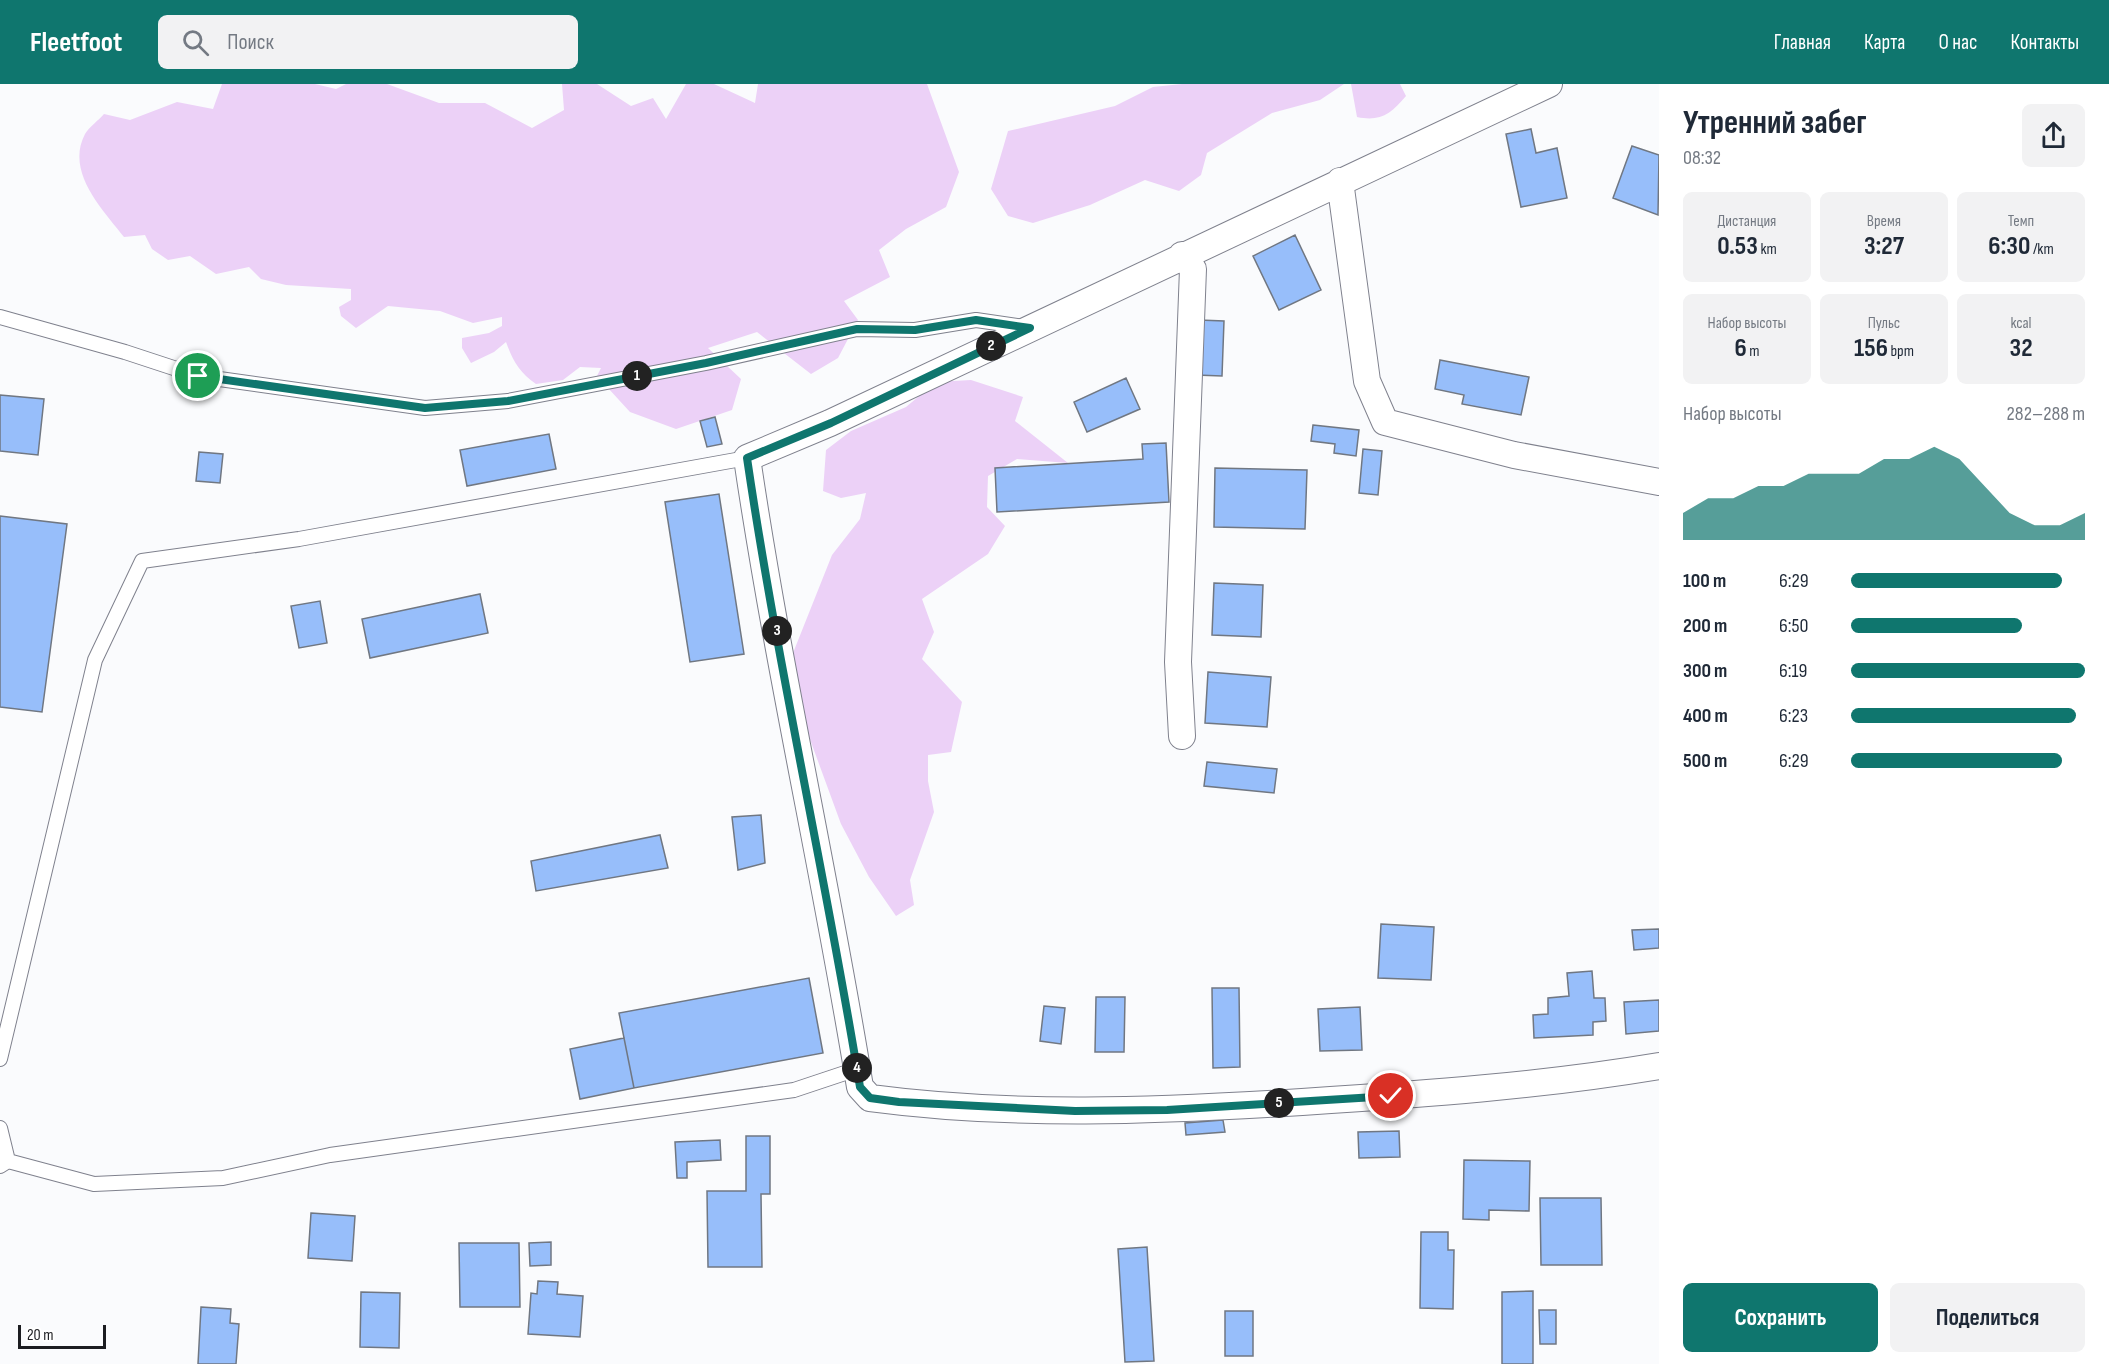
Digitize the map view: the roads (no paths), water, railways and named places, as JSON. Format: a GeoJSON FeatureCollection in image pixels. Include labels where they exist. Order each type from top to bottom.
{"type":"FeatureCollection","features":[{"type":"Feature","properties":{"kind":"street"},"geometry":{"type":"LineString","coordinates":[[1548,84],[1182,255],[831,423],[747,458],[759,540],[860,1087],[870,1098],[1075,1111],[1167,1110],[1466,1091],[1579,1080],[1659,1066]]}},
{"type":"Feature","properties":{"kind":"street"},"geometry":{"type":"LineString","coordinates":[[1340,181],[1367,381],[1385,422],[1514,455],[1659,482]]}},
{"type":"Feature","properties":{"kind":"street"},"geometry":{"type":"LineString","coordinates":[[1182,255],[1193,269],[1178,662],[1182,736]]}},
{"type":"Feature","properties":{"kind":"lane"},"geometry":{"type":"LineString","coordinates":[[0,317],[125,352],[198,376],[425,408],[508,401],[706,363],[857,329],[915,330],[976,320],[1030,328]]}},
{"type":"Feature","properties":{"kind":"lane"},"geometry":{"type":"LineString","coordinates":[[0,1059],[95,660],[142,561],[299,539],[747,458]]}},
{"type":"Feature","properties":{"kind":"lane"},"geometry":{"type":"LineString","coordinates":[[0,1128],[4,1164],[94,1184],[224,1178],[330,1155],[794,1090],[857,1069]]}}]}
